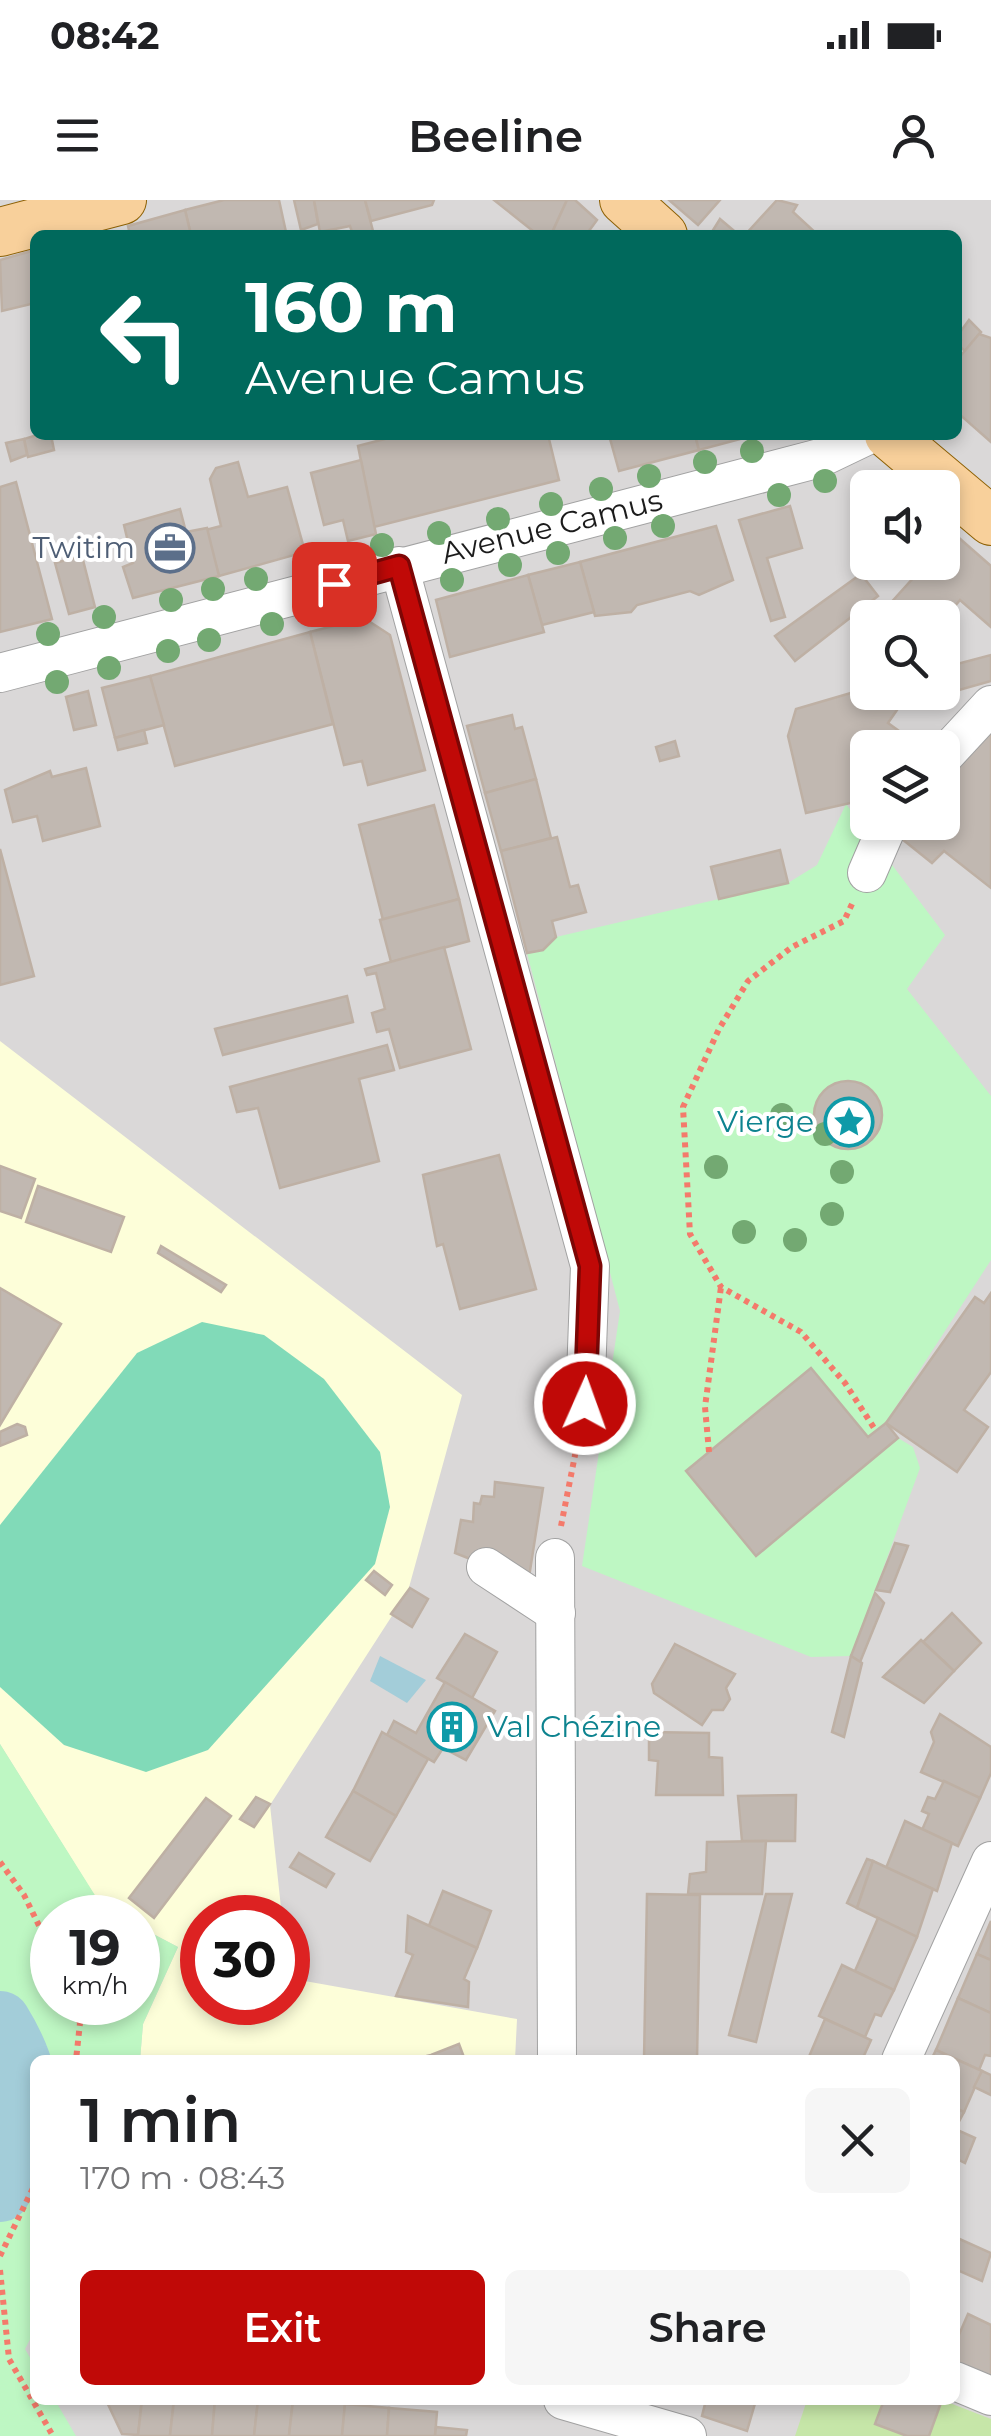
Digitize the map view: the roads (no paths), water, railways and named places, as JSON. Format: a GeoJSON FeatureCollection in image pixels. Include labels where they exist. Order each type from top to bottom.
{"type":"FeatureCollection","features":[{"type":"Feature","properties":{"kind":"main road"},"geometry":{"type":"LineString","coordinates":[[23,218],[122,200]]}},
{"type":"Feature","properties":{"kind":"main road"},"geometry":{"type":"LineString","coordinates":[[624,200],[657,230]]}},
{"type":"Feature","properties":{"kind":"main road"},"geometry":{"type":"LineString","coordinates":[[898,440],[991,521]]}},
{"type":"Feature","properties":{"kind":"main road"},"geometry":{"type":"LineString","coordinates":[[904,440],[991,478]]}},
{"type":"Feature","properties":{"kind":"street","name":"Avenue Camus"},"geometry":{"type":"LineString","coordinates":[[0,673],[832,454],[859,440]]}},
{"type":"Feature","properties":{"kind":"street"},"geometry":{"type":"LineString","coordinates":[[399,566],[590,1266],[585,1404]]}},
{"type":"Feature","properties":{"kind":"street"},"geometry":{"type":"LineString","coordinates":[[960,738],[991,704]]}},
{"type":"Feature","properties":{"kind":"street"},"geometry":{"type":"LineString","coordinates":[[867,874],[881,840]]}},
{"type":"Feature","properties":{"kind":"street"},"geometry":{"type":"LineString","coordinates":[[555,1558],[557,2055]]}},
{"type":"Feature","properties":{"kind":"street"},"geometry":{"type":"LineString","coordinates":[[486,1567],[556,1612]]}},
{"type":"Feature","properties":{"kind":"street"},"geometry":{"type":"LineString","coordinates":[[904,2055],[991,1862]]}},
{"type":"Feature","properties":{"kind":"street"},"geometry":{"type":"LineString","coordinates":[[960,2382],[991,2396]]}},
{"type":"Feature","properties":{"kind":"street"},"geometry":{"type":"LineString","coordinates":[[580,2405],[687,2436]]}},
{"type":"Feature","properties":{"kind":"water"},"geometry":{"type":"Polygon","coordinates":[[[380,1656],[426,1680],[407,1703],[370,1681],[380,1656]]]}},
{"type":"Feature","properties":{"kind":"waterway"},"geometry":{"type":"LineString","coordinates":[[0,2022],[21,2065],[28,2107],[22,2148],[0,2191]]}},
{"type":"Feature","properties":{"kind":"place","name":"Twitim"},"geometry":{"type":"Point","coordinates":[170,548]}},
{"type":"Feature","properties":{"kind":"place","name":"Vierge"},"geometry":{"type":"Point","coordinates":[849,1122]}},
{"type":"Feature","properties":{"kind":"place","name":"Val Chézine"},"geometry":{"type":"Point","coordinates":[452,1727]}}]}
